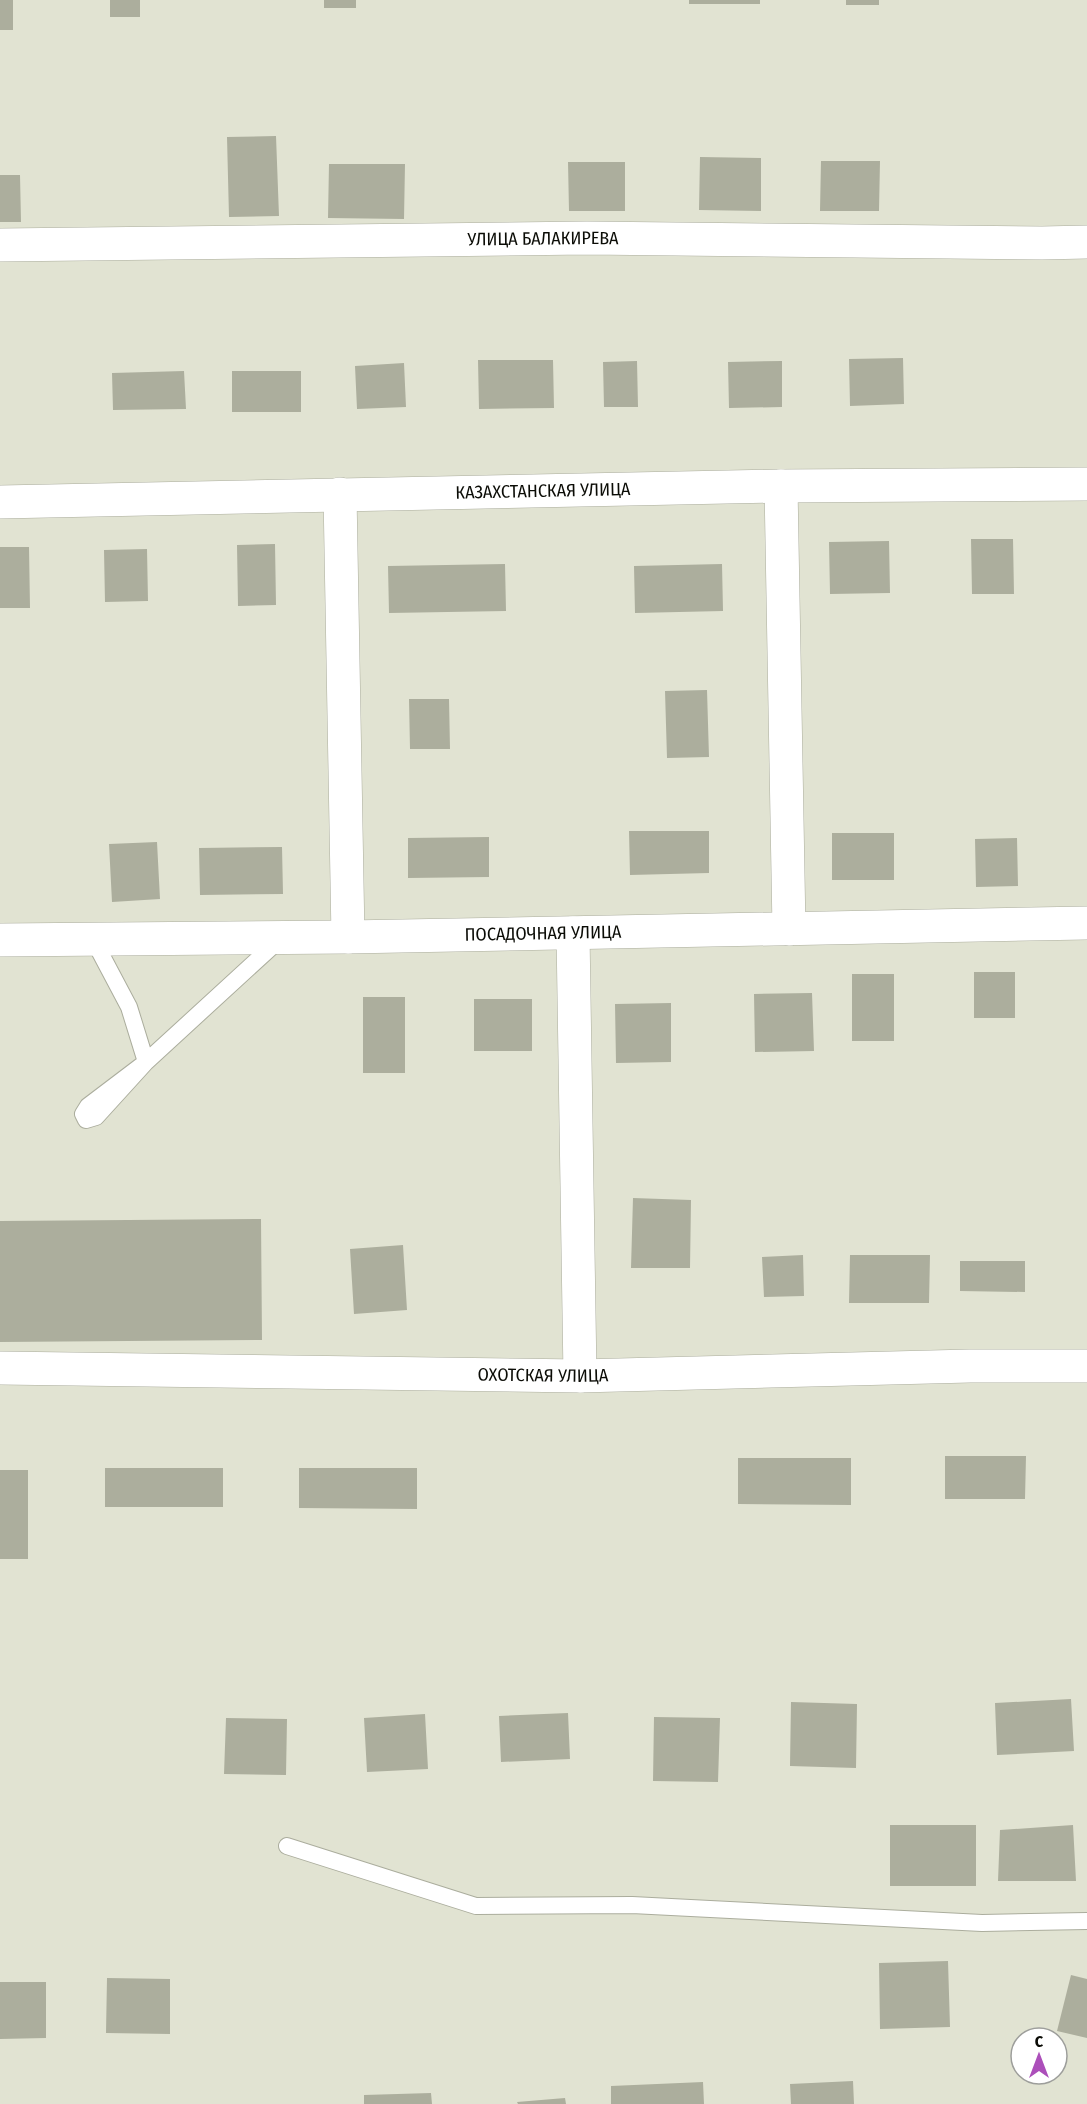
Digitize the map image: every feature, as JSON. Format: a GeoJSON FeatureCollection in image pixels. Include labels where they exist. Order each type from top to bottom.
{"type":"FeatureCollection","features":[{"type":"Feature","properties":{"kind":"street","name":"УЛИЦА БАЛАКИРЕВА"},"geometry":{"type":"LineString","coordinates":[[0,245],[575,238],[1087,242]]}},
{"type":"Feature","properties":{"kind":"street","name":"КАЗАХСТАНСКАЯ УЛИЦА"},"geometry":{"type":"LineString","coordinates":[[0,502],[781,486],[1087,484]]}},
{"type":"Feature","properties":{"kind":"street"},"geometry":{"type":"LineString","coordinates":[[781,486],[789,929]]}},
{"type":"Feature","properties":{"kind":"street"},"geometry":{"type":"LineString","coordinates":[[340,494],[348,937]]}},
{"type":"Feature","properties":{"kind":"street","name":"ПОСАДОЧНАЯ УЛИЦА"},"geometry":{"type":"LineString","coordinates":[[0,940],[348,937],[1087,923]]}},
{"type":"Feature","properties":{"kind":"street"},"geometry":{"type":"LineString","coordinates":[[573,933],[580,1376]]}},
{"type":"Feature","properties":{"kind":"street","name":"ОХОТСКАЯ УЛИЦА"},"geometry":{"type":"LineString","coordinates":[[0,1368],[580,1376],[970,1366],[1087,1366]]}},
{"type":"Feature","properties":{"kind":"lane"},"geometry":{"type":"LineString","coordinates":[[93,939],[129,1007],[146,1062],[282,938]]}},
{"type":"Feature","properties":{"kind":"lane"},"geometry":{"type":"LineString","coordinates":[[288,1846],[476,1906],[632,1905],[982,1923],[1087,1920]]}},
{"type":"Feature","properties":{"kind":"building"},"geometry":{"type":"Polygon","coordinates":[[[0,0],[13,0],[13,30],[0,30],[0,0]]]}},
{"type":"Feature","properties":{"kind":"building"},"geometry":{"type":"Polygon","coordinates":[[[110,0],[140,0],[140,17],[110,17],[110,0]]]}},
{"type":"Feature","properties":{"kind":"building"},"geometry":{"type":"Polygon","coordinates":[[[324,0],[356,0],[356,8],[324,8],[324,0]]]}},
{"type":"Feature","properties":{"kind":"building"},"geometry":{"type":"Polygon","coordinates":[[[689,0],[760,0],[760,4],[689,4],[689,0]]]}},
{"type":"Feature","properties":{"kind":"building"},"geometry":{"type":"Polygon","coordinates":[[[846,0],[879,0],[879,5],[846,5],[846,0]]]}},
{"type":"Feature","properties":{"kind":"building"},"geometry":{"type":"Polygon","coordinates":[[[276,136],[279,216],[229,217],[227,137],[276,136]]]}},
{"type":"Feature","properties":{"kind":"building"},"geometry":{"type":"Polygon","coordinates":[[[700,157],[761,158],[761,211],[699,210],[700,157]]]}},
{"type":"Feature","properties":{"kind":"building"},"geometry":{"type":"Polygon","coordinates":[[[821,161],[880,161],[879,211],[820,211],[821,161]]]}},
{"type":"Feature","properties":{"kind":"building"},"geometry":{"type":"Polygon","coordinates":[[[568,162],[625,162],[625,211],[569,211],[568,162]]]}},
{"type":"Feature","properties":{"kind":"building"},"geometry":{"type":"Polygon","coordinates":[[[329,164],[405,164],[404,219],[328,218],[329,164]]]}},
{"type":"Feature","properties":{"kind":"building"},"geometry":{"type":"Polygon","coordinates":[[[0,175],[20,175],[21,222],[0,222],[0,175]]]}},
{"type":"Feature","properties":{"kind":"building"},"geometry":{"type":"Polygon","coordinates":[[[903,358],[904,404],[850,406],[849,359],[903,358]]]}},
{"type":"Feature","properties":{"kind":"building"},"geometry":{"type":"Polygon","coordinates":[[[478,360],[553,360],[554,408],[479,409],[478,360]]]}},
{"type":"Feature","properties":{"kind":"building"},"geometry":{"type":"Polygon","coordinates":[[[637,361],[638,407],[604,407],[603,362],[637,361]]]}},
{"type":"Feature","properties":{"kind":"building"},"geometry":{"type":"Polygon","coordinates":[[[782,361],[782,407],[729,408],[728,362],[782,361]]]}},
{"type":"Feature","properties":{"kind":"building"},"geometry":{"type":"Polygon","coordinates":[[[404,363],[406,407],[357,409],[355,366],[404,363]]]}},
{"type":"Feature","properties":{"kind":"building"},"geometry":{"type":"Polygon","coordinates":[[[184,371],[186,409],[113,410],[112,373],[184,371]]]}},
{"type":"Feature","properties":{"kind":"building"},"geometry":{"type":"Polygon","coordinates":[[[232,371],[301,371],[301,412],[232,412],[232,371]]]}},
{"type":"Feature","properties":{"kind":"building"},"geometry":{"type":"Polygon","coordinates":[[[971,539],[1013,539],[1014,594],[972,594],[971,539]]]}},
{"type":"Feature","properties":{"kind":"building"},"geometry":{"type":"Polygon","coordinates":[[[889,541],[890,593],[830,594],[829,542],[889,541]]]}},
{"type":"Feature","properties":{"kind":"building"},"geometry":{"type":"Polygon","coordinates":[[[275,544],[276,605],[238,606],[237,545],[275,544]]]}},
{"type":"Feature","properties":{"kind":"building"},"geometry":{"type":"Polygon","coordinates":[[[0,547],[29,547],[30,608],[0,608],[0,547]]]}},
{"type":"Feature","properties":{"kind":"building"},"geometry":{"type":"Polygon","coordinates":[[[147,549],[148,601],[105,602],[104,550],[147,549]]]}},
{"type":"Feature","properties":{"kind":"building"},"geometry":{"type":"Polygon","coordinates":[[[505,564],[506,611],[389,613],[388,566],[505,564]]]}},
{"type":"Feature","properties":{"kind":"building"},"geometry":{"type":"Polygon","coordinates":[[[722,564],[723,611],[635,613],[634,566],[722,564]]]}},
{"type":"Feature","properties":{"kind":"building"},"geometry":{"type":"Polygon","coordinates":[[[707,690],[709,757],[667,758],[665,691],[707,690]]]}},
{"type":"Feature","properties":{"kind":"building"},"geometry":{"type":"Polygon","coordinates":[[[409,699],[449,699],[450,749],[410,749],[409,699]]]}},
{"type":"Feature","properties":{"kind":"building"},"geometry":{"type":"Polygon","coordinates":[[[629,831],[709,831],[709,873],[630,875],[629,831]]]}},
{"type":"Feature","properties":{"kind":"building"},"geometry":{"type":"Polygon","coordinates":[[[832,833],[894,833],[894,880],[832,880],[832,833]]]}},
{"type":"Feature","properties":{"kind":"building"},"geometry":{"type":"Polygon","coordinates":[[[489,837],[489,877],[408,878],[408,838],[489,837]]]}},
{"type":"Feature","properties":{"kind":"building"},"geometry":{"type":"Polygon","coordinates":[[[1017,838],[1018,886],[976,887],[975,839],[1017,838]]]}},
{"type":"Feature","properties":{"kind":"building"},"geometry":{"type":"Polygon","coordinates":[[[157,842],[160,899],[112,902],[109,844],[157,842]]]}},
{"type":"Feature","properties":{"kind":"building"},"geometry":{"type":"Polygon","coordinates":[[[282,847],[283,894],[200,895],[199,848],[282,847]]]}},
{"type":"Feature","properties":{"kind":"building"},"geometry":{"type":"Polygon","coordinates":[[[974,972],[1015,972],[1015,1018],[974,1018],[974,972]]]}},
{"type":"Feature","properties":{"kind":"building"},"geometry":{"type":"Polygon","coordinates":[[[852,974],[894,974],[894,1041],[852,1041],[852,974]]]}},
{"type":"Feature","properties":{"kind":"building"},"geometry":{"type":"Polygon","coordinates":[[[812,993],[814,1051],[755,1052],[754,994],[812,993]]]}},
{"type":"Feature","properties":{"kind":"building"},"geometry":{"type":"Polygon","coordinates":[[[363,997],[405,997],[405,1073],[363,1073],[363,997]]]}},
{"type":"Feature","properties":{"kind":"building"},"geometry":{"type":"Polygon","coordinates":[[[474,999],[532,999],[532,1051],[474,1051],[474,999]]]}},
{"type":"Feature","properties":{"kind":"building"},"geometry":{"type":"Polygon","coordinates":[[[671,1003],[671,1062],[616,1063],[615,1004],[671,1003]]]}},
{"type":"Feature","properties":{"kind":"building"},"geometry":{"type":"Polygon","coordinates":[[[633,1198],[691,1200],[690,1268],[631,1268],[633,1198]]]}},
{"type":"Feature","properties":{"kind":"building"},"geometry":{"type":"Polygon","coordinates":[[[261,1219],[262,1340],[0,1342],[0,1221],[261,1219]]]}},
{"type":"Feature","properties":{"kind":"building"},"geometry":{"type":"Polygon","coordinates":[[[403,1245],[407,1310],[354,1314],[350,1249],[403,1245]]]}},
{"type":"Feature","properties":{"kind":"building"},"geometry":{"type":"Polygon","coordinates":[[[803,1255],[804,1296],[764,1297],[762,1257],[803,1255]]]}},
{"type":"Feature","properties":{"kind":"building"},"geometry":{"type":"Polygon","coordinates":[[[850,1255],[930,1255],[929,1303],[849,1303],[850,1255]]]}},
{"type":"Feature","properties":{"kind":"building"},"geometry":{"type":"Polygon","coordinates":[[[960,1261],[1025,1261],[1025,1292],[960,1291],[960,1261]]]}},
{"type":"Feature","properties":{"kind":"building"},"geometry":{"type":"Polygon","coordinates":[[[945,1456],[1026,1456],[1025,1499],[945,1499],[945,1456]]]}},
{"type":"Feature","properties":{"kind":"building"},"geometry":{"type":"Polygon","coordinates":[[[738,1458],[851,1458],[851,1505],[738,1504],[738,1458]]]}},
{"type":"Feature","properties":{"kind":"building"},"geometry":{"type":"Polygon","coordinates":[[[105,1468],[223,1468],[223,1507],[105,1507],[105,1468]]]}},
{"type":"Feature","properties":{"kind":"building"},"geometry":{"type":"Polygon","coordinates":[[[299,1468],[417,1468],[417,1509],[299,1508],[299,1468]]]}},
{"type":"Feature","properties":{"kind":"building"},"geometry":{"type":"Polygon","coordinates":[[[0,1470],[28,1470],[28,1559],[0,1559],[0,1470]]]}},
{"type":"Feature","properties":{"kind":"building"},"geometry":{"type":"Polygon","coordinates":[[[1071,1699],[1074,1751],[997,1755],[995,1703],[1071,1699]]]}},
{"type":"Feature","properties":{"kind":"building"},"geometry":{"type":"Polygon","coordinates":[[[791,1702],[857,1704],[856,1768],[790,1766],[791,1702]]]}},
{"type":"Feature","properties":{"kind":"building"},"geometry":{"type":"Polygon","coordinates":[[[568,1713],[570,1759],[501,1762],[499,1716],[568,1713]]]}},
{"type":"Feature","properties":{"kind":"building"},"geometry":{"type":"Polygon","coordinates":[[[425,1714],[428,1769],[367,1772],[364,1718],[425,1714]]]}},
{"type":"Feature","properties":{"kind":"building"},"geometry":{"type":"Polygon","coordinates":[[[654,1717],[720,1718],[718,1782],[653,1781],[654,1717]]]}},
{"type":"Feature","properties":{"kind":"building"},"geometry":{"type":"Polygon","coordinates":[[[226,1718],[287,1719],[286,1775],[224,1774],[226,1718]]]}},
{"type":"Feature","properties":{"kind":"building"},"geometry":{"type":"Polygon","coordinates":[[[890,1825],[976,1825],[976,1886],[890,1886],[890,1825]]]}},
{"type":"Feature","properties":{"kind":"building"},"geometry":{"type":"Polygon","coordinates":[[[1073,1825],[1076,1881],[998,1881],[1000,1830],[1073,1825]]]}},
{"type":"Feature","properties":{"kind":"building"},"geometry":{"type":"Polygon","coordinates":[[[948,1961],[950,2027],[880,2029],[879,1963],[948,1961]]]}},
{"type":"Feature","properties":{"kind":"building"},"geometry":{"type":"Polygon","coordinates":[[[1071,1975],[1087,1979],[1087,2038],[1069,2034],[1069,2026],[1058,2026],[1071,1975]]]}},
{"type":"Feature","properties":{"kind":"building"},"geometry":{"type":"Polygon","coordinates":[[[107,1978],[170,1979],[170,2034],[106,2033],[107,1978]]]}},
{"type":"Feature","properties":{"kind":"building"},"geometry":{"type":"Polygon","coordinates":[[[0,1982],[46,1982],[46,2038],[0,2039],[0,1982]]]}},
{"type":"Feature","properties":{"kind":"building"},"geometry":{"type":"Polygon","coordinates":[[[853,2081],[854,2104],[791,2104],[790,2084],[853,2081]]]}},
{"type":"Feature","properties":{"kind":"building"},"geometry":{"type":"Polygon","coordinates":[[[703,2082],[704,2104],[611,2104],[611,2086],[703,2082]]]}},
{"type":"Feature","properties":{"kind":"building"},"geometry":{"type":"Polygon","coordinates":[[[431,2093],[432,2104],[364,2104],[364,2095],[431,2093]]]}},
{"type":"Feature","properties":{"kind":"building"},"geometry":{"type":"Polygon","coordinates":[[[565,2098],[566,2104],[518,2104],[517,2102],[565,2098]]]}}]}
